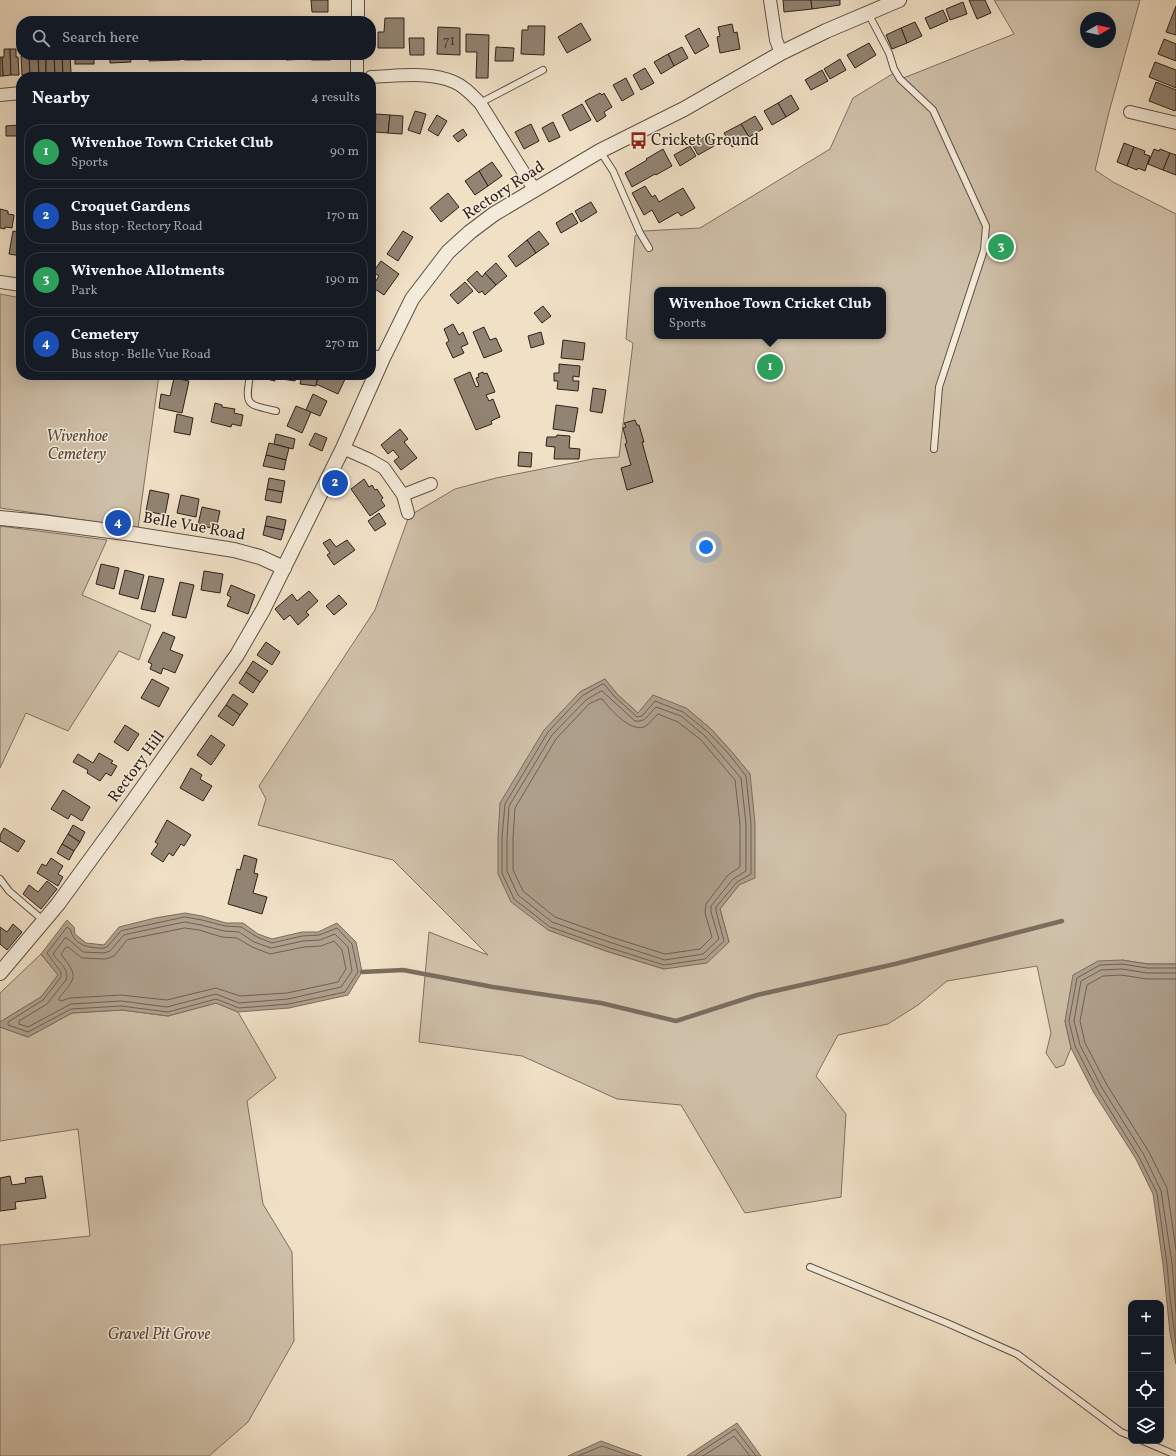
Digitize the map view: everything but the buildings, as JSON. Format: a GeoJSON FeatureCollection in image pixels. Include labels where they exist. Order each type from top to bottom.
{"type":"FeatureCollection","features":[{"type":"Feature","properties":{"kind":"street"},"geometry":{"type":"LineString","coordinates":[[358,0],[358,16]]}},
{"type":"Feature","properties":{"kind":"street"},"geometry":{"type":"LineString","coordinates":[[770,0],[776,40],[781,53]]}},
{"type":"Feature","properties":{"kind":"street","name":"Rectory Road"},"geometry":{"type":"LineString","coordinates":[[377,357],[412,299],[448,252],[470,232],[494,214],[600,151],[684,109],[781,53],[826,31],[899,0]]}},
{"type":"Feature","properties":{"kind":"street"},"geometry":{"type":"LineString","coordinates":[[357,60],[357,72]]}},
{"type":"Feature","properties":{"kind":"street"},"geometry":{"type":"LineString","coordinates":[[376,77],[432,75],[455,82],[470,93],[480,103],[534,189]]}},
{"type":"Feature","properties":{"kind":"street"},"geometry":{"type":"LineString","coordinates":[[0,95],[16,94]]}},
{"type":"Feature","properties":{"kind":"street"},"geometry":{"type":"LineString","coordinates":[[1130,112],[1176,123]]}},
{"type":"Feature","properties":{"kind":"street"},"geometry":{"type":"LineString","coordinates":[[0,282],[16,284]]}},
{"type":"Feature","properties":{"kind":"street","name":"Rectory Road"},"geometry":{"type":"LineString","coordinates":[[284,568],[343,448],[368,380]]}},
{"type":"Feature","properties":{"kind":"street"},"geometry":{"type":"LineString","coordinates":[[343,448],[384,468],[403,495],[408,513]]}},
{"type":"Feature","properties":{"kind":"street"},"geometry":{"type":"LineString","coordinates":[[403,495],[431,484]]}},
{"type":"Feature","properties":{"kind":"street","name":"Belle Vue Road"},"geometry":{"type":"LineString","coordinates":[[0,518],[117,532],[234,550],[260,557],[284,568]]}},
{"type":"Feature","properties":{"kind":"street","name":"Rectory Hill"},"geometry":{"type":"LineString","coordinates":[[0,973],[58,904],[233,661],[263,610],[284,568]]}},
{"type":"Feature","properties":{"kind":"lane"},"geometry":{"type":"LineString","coordinates":[[868,13],[889,53],[894,69],[900,79],[933,110],[986,226],[984,250],[939,387],[934,450]]}},
{"type":"Feature","properties":{"kind":"lane"},"geometry":{"type":"LineString","coordinates":[[480,103],[544,70]]}},
{"type":"Feature","properties":{"kind":"lane"},"geometry":{"type":"LineString","coordinates":[[600,151],[613,171],[640,233],[649,248]]}},
{"type":"Feature","properties":{"kind":"lane"},"geometry":{"type":"LineString","coordinates":[[249,380],[247,395],[250,404],[276,411]]}},
{"type":"Feature","properties":{"kind":"lane"},"geometry":{"type":"LineString","coordinates":[[0,879],[9,891],[44,921]]}},
{"type":"Feature","properties":{"kind":"lane"},"geometry":{"type":"LineString","coordinates":[[810,1267],[947,1323],[1017,1354],[1121,1432],[1128,1435]]}},
{"type":"Feature","properties":{"kind":"lane"},"geometry":{"type":"LineString","coordinates":[[1150,1444],[1176,1455]]}},
{"type":"Feature","properties":{"kind":"green space"},"geometry":{"type":"Polygon","coordinates":[[[994,0],[1140,0],[1109,112],[1095,170],[1113,182],[1176,214],[1176,964],[1148,964],[1122,960],[1065,1021],[1071,1048],[1064,1065],[1056,1068],[1046,1053],[1051,1033],[1037,966],[947,981],[918,1005],[888,1024],[838,1035],[816,1076],[846,1114],[841,1197],[745,1213],[681,1105],[617,1099],[522,1056],[419,1042],[429,932],[488,955],[393,860],[258,825],[266,799],[259,786],[375,610],[409,516],[455,489],[496,478],[593,459],[619,457],[633,343],[626,339],[635,236],[643,231],[700,228],[830,149],[853,98],[894,73],[901,79],[1014,34],[994,0]],[[605,679],[580,692],[566,708],[515,780],[501,803],[548,930],[606,951],[664,969],[729,942],[720,909],[739,885],[750,774],[711,729],[686,708],[638,713],[617,694],[605,679]]]}},
{"type":"Feature","properties":{"kind":"green space","name":"Wivenhoe Cemetery"},"geometry":{"type":"Polygon","coordinates":[[[0,294],[16,297],[16,380],[158,380],[138,528],[0,508],[0,294]]]}},
{"type":"Feature","properties":{"kind":"green space"},"geometry":{"type":"Polygon","coordinates":[[[0,526],[107,540],[82,595],[151,625],[139,660],[119,651],[68,731],[26,713],[0,768],[0,526]]]}},
{"type":"Feature","properties":{"kind":"green space"},"geometry":{"type":"Polygon","coordinates":[[[41,954],[58,975],[41,997],[0,1022],[0,993],[41,954]]]}},
{"type":"Feature","properties":{"kind":"green space","name":"Gravel Pit Grove"},"geometry":{"type":"Polygon","coordinates":[[[216,1003],[238,1012],[276,1078],[247,1101],[263,1204],[292,1252],[294,1341],[248,1422],[209,1456],[0,1456],[0,1245],[90,1236],[78,1129],[0,1141],[0,1027],[28,1037],[72,1013],[122,1010],[168,1016],[216,1003]]]}},
{"type":"Feature","properties":{"kind":"water"},"geometry":{"type":"Polygon","coordinates":[[[605,679],[617,694],[638,713],[653,695],[686,708],[711,729],[750,774],[755,823],[755,878],[739,885],[720,909],[729,942],[707,963],[664,969],[606,951],[548,930],[511,902],[498,874],[500,803],[544,730],[580,692],[605,679]]]}},
{"type":"Feature","properties":{"kind":"water"},"geometry":{"type":"Polygon","coordinates":[[[185,913],[226,923],[243,923],[258,934],[272,939],[302,932],[318,932],[337,923],[356,942],[362,972],[348,995],[289,1008],[238,1012],[216,1003],[168,1016],[122,1010],[72,1013],[28,1037],[0,1027],[0,1022],[41,997],[58,975],[41,954],[67,920],[74,927],[75,934],[86,943],[104,945],[119,927],[155,918],[185,913]]]}},
{"type":"Feature","properties":{"kind":"water"},"geometry":{"type":"Polygon","coordinates":[[[1122,960],[1148,964],[1176,964],[1176,1364],[1170,1333],[1163,1264],[1153,1194],[1136,1159],[1094,1093],[1071,1048],[1065,1021],[1073,975],[1098,961],[1122,960]]]}},
{"type":"Feature","properties":{"kind":"water"},"geometry":{"type":"Polygon","coordinates":[[[737,1423],[761,1456],[687,1456],[737,1423]]]}},
{"type":"Feature","properties":{"kind":"water"},"geometry":{"type":"Polygon","coordinates":[[[601,1441],[642,1456],[568,1456],[601,1441]]]}},
{"type":"Feature","properties":{"kind":"waterway"},"geometry":{"type":"LineString","coordinates":[[362,972],[403,970],[493,987],[601,1003],[676,1021],[757,995],[895,964],[1062,921]]}},
{"type":"Feature","properties":{"kind":"place","name":"Cricket Ground"},"geometry":{"type":"Point","coordinates":[638,141]}},
{"type":"Feature","properties":{"kind":"place","name":"Wivenhoe Allotments"},"geometry":{"type":"Point","coordinates":[1001,247]}},
{"type":"Feature","properties":{"kind":"place","name":"Wivenhoe Town Cricket Club"},"geometry":{"type":"Point","coordinates":[770,367]}},
{"type":"Feature","properties":{"kind":"place","name":"Croquet Gardens"},"geometry":{"type":"Point","coordinates":[335,483]}},
{"type":"Feature","properties":{"kind":"place","name":"Cemetery"},"geometry":{"type":"Point","coordinates":[118,523]}}]}
